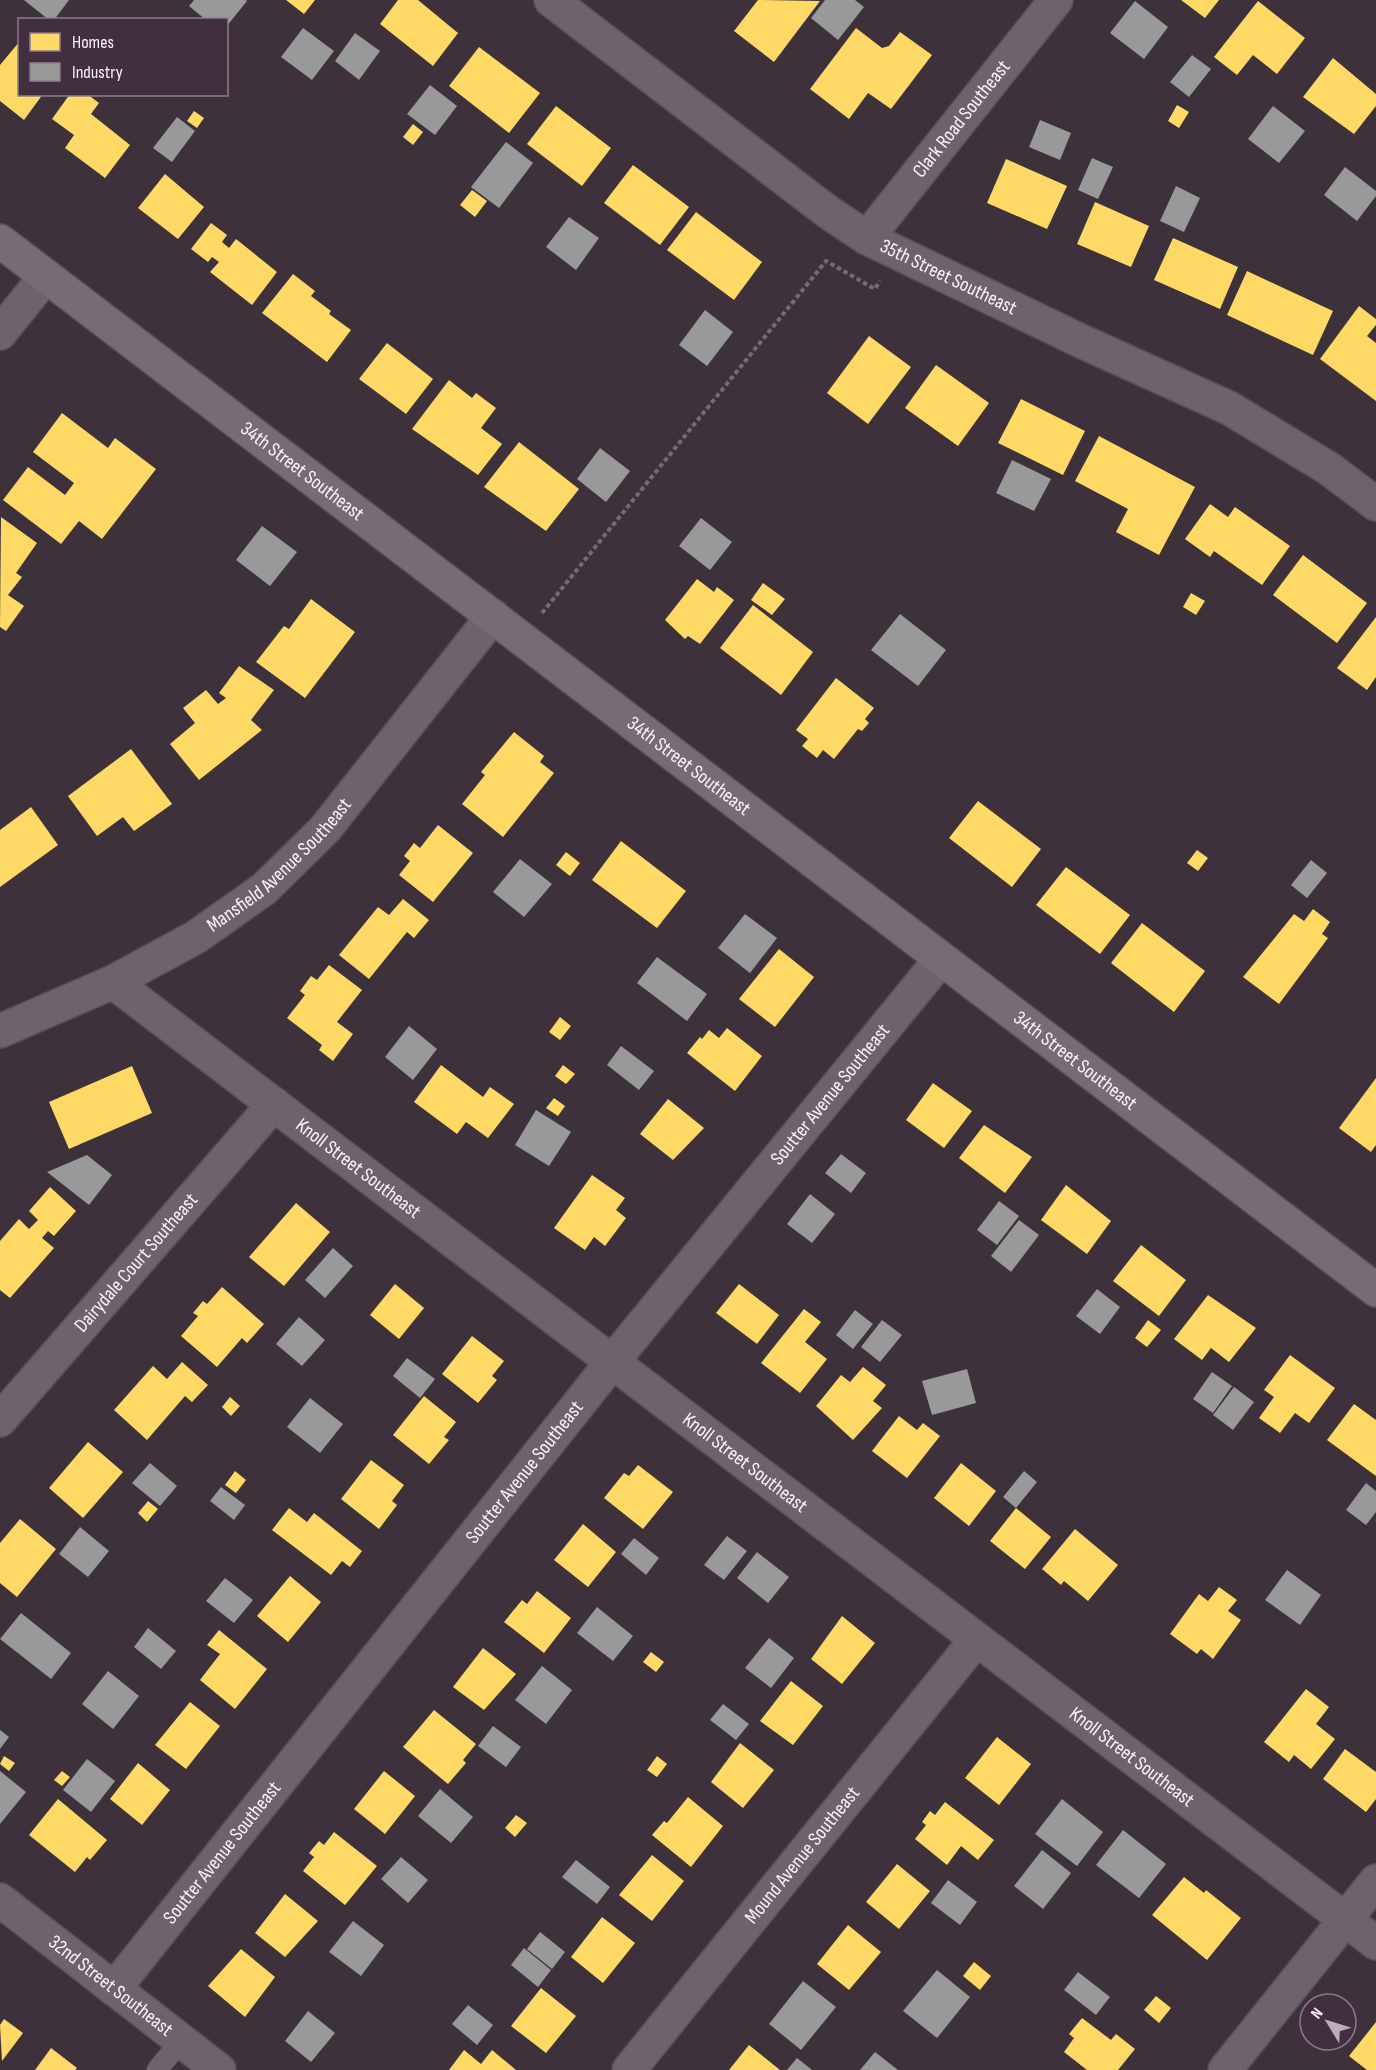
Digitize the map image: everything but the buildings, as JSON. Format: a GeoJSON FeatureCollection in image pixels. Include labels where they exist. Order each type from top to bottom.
{"type":"FeatureCollection","features":[{"type":"Feature","properties":{"kind":"street","name":"35th Street Southeast"},"geometry":{"type":"LineString","coordinates":[[551,0],[828,212],[867,237],[1083,342],[1229,408],[1328,468],[1376,504]]}},
{"type":"Feature","properties":{"kind":"street","name":"Clark Road Southeast"},"geometry":{"type":"LineString","coordinates":[[867,237],[1056,0]]}},
{"type":"Feature","properties":{"kind":"street","name":"34th Street Southeast"},"geometry":{"type":"LineString","coordinates":[[0,241],[1376,1290]]}},
{"type":"Feature","properties":{"kind":"street"},"geometry":{"type":"LineString","coordinates":[[0,333],[46,276]]}},
{"type":"Feature","properties":{"kind":"street","name":"Mansfield Avenue Southeast"},"geometry":{"type":"LineString","coordinates":[[0,1031],[114,982],[196,937],[264,890],[325,829],[493,616]]}},
{"type":"Feature","properties":{"kind":"street","name":"Soutter Avenue Southeast"},"geometry":{"type":"LineString","coordinates":[[114,1989],[613,1361],[941,959]]}},
{"type":"Feature","properties":{"kind":"street","name":"Knoll Street Southeast"},"geometry":{"type":"LineString","coordinates":[[114,982],[1376,1943]]}},
{"type":"Feature","properties":{"kind":"street","name":"Dairydale Court Southeast"},"geometry":{"type":"LineString","coordinates":[[0,1420],[274,1104]]}},
{"type":"Feature","properties":{"kind":"street","name":"Mound Avenue Southeast"},"geometry":{"type":"LineString","coordinates":[[629,2070],[976,1640]]}},
{"type":"Feature","properties":{"kind":"street"},"geometry":{"type":"LineString","coordinates":[[1225,2070],[1376,1881]]}},
{"type":"Feature","properties":{"kind":"street","name":"32nd Street Southeast"},"geometry":{"type":"LineString","coordinates":[[6,1909],[219,2070]]}},
{"type":"Feature","properties":{"kind":"lane"},"geometry":{"type":"LineString","coordinates":[[157,2070],[181,2041]]}},
{"type":"Feature","properties":{"kind":"path"},"geometry":{"type":"LineString","coordinates":[[540,616],[826,261],[875,289],[883,277]]}}]}
